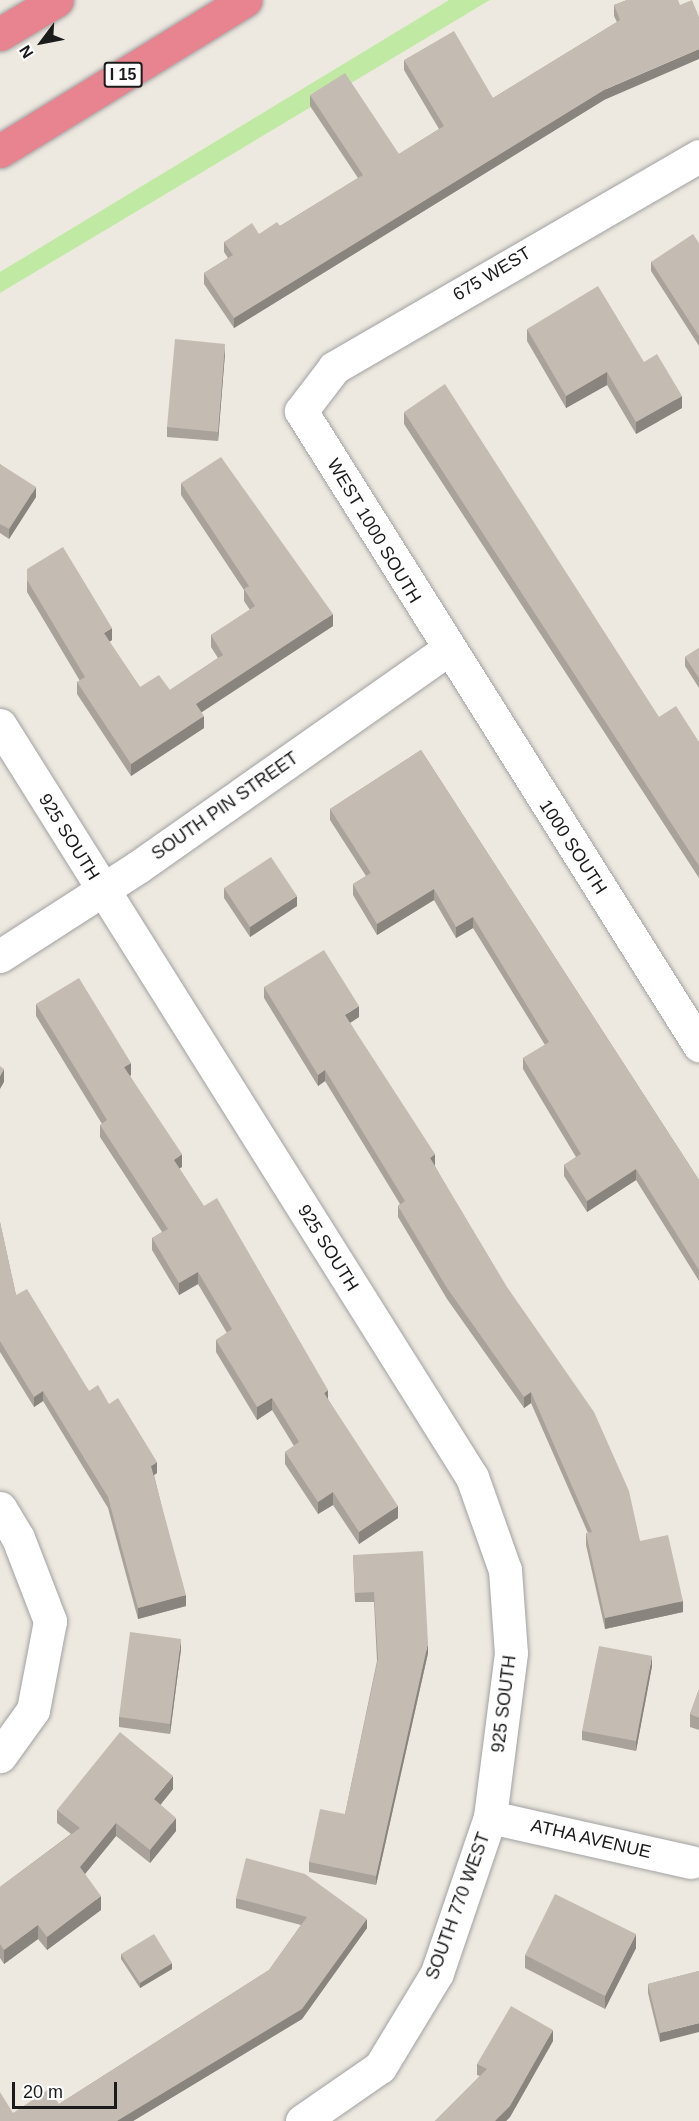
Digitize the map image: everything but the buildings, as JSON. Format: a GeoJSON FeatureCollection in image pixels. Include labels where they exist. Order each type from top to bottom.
{"type":"FeatureCollection","features":[{"type":"Feature","properties":{"kind":"highway"},"geometry":{"type":"LineString","coordinates":[[0,23],[52,0]]}},
{"type":"Feature","properties":{"kind":"highway"},"geometry":{"type":"LineString","coordinates":[[0,34],[57,0]]}},
{"type":"Feature","properties":{"kind":"highway","name":"I 15"},"geometry":{"type":"LineString","coordinates":[[0,151],[245,0]]}},
{"type":"Feature","properties":{"kind":"street","name":"675 WEST"},"geometry":{"type":"LineString","coordinates":[[302,411],[334,368],[699,156]]}},
{"type":"Feature","properties":{"kind":"street","name":"WEST 1000 SOUTH"},"geometry":{"type":"LineString","coordinates":[[302,411],[447,650]]}},
{"type":"Feature","properties":{"kind":"street","name":"SOUTH PIN STREET"},"geometry":{"type":"LineString","coordinates":[[0,956],[103,891],[447,650]]}},
{"type":"Feature","properties":{"kind":"street","name":"1000 SOUTH"},"geometry":{"type":"LineString","coordinates":[[447,650],[699,1045]]}},
{"type":"Feature","properties":{"kind":"street","name":"925 SOUTH"},"geometry":{"type":"LineString","coordinates":[[0,725],[472,1477],[505,1570],[511,1653],[490,1817]]}},
{"type":"Feature","properties":{"kind":"street"},"geometry":{"type":"LineString","coordinates":[[0,1508],[18,1538],[50,1621],[33,1710],[0,1756]]}},
{"type":"Feature","properties":{"kind":"street","name":"ATHA AVENUE"},"geometry":{"type":"LineString","coordinates":[[490,1817],[691,1862]]}},
{"type":"Feature","properties":{"kind":"street","name":"SOUTH 770 WEST"},"geometry":{"type":"LineString","coordinates":[[302,2121],[386,2058],[437,1973],[490,1817]]}},
{"type":"Feature","properties":{"kind":"green space"},"geometry":{"type":"Polygon","coordinates":[[[449,0],[490,0],[0,293],[0,272],[449,0]]]}}]}
